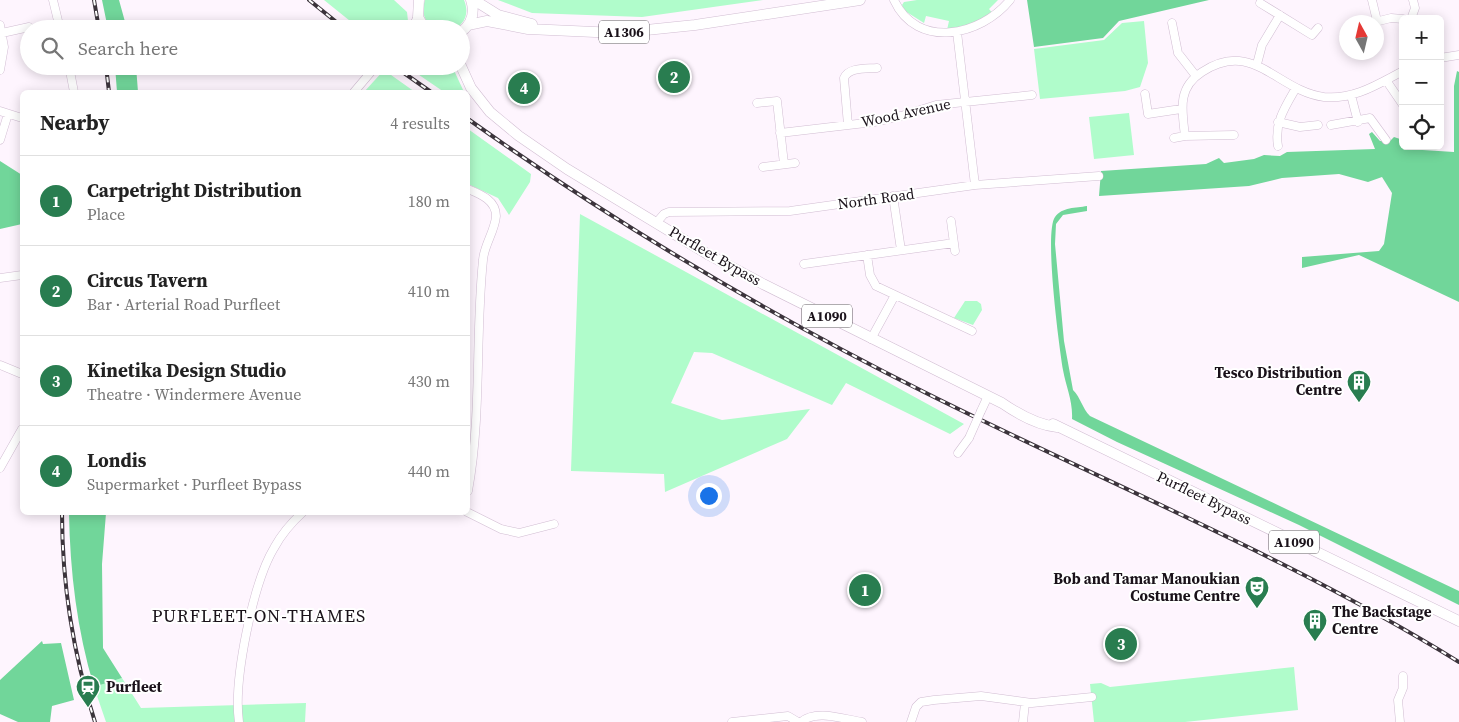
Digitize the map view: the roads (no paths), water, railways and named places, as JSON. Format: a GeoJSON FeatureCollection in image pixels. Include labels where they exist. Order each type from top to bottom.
{"type":"FeatureCollection","features":[{"type":"Feature","properties":{"kind":"main road"},"geometry":{"type":"LineString","coordinates":[[409,0],[421,20]]}},
{"type":"Feature","properties":{"kind":"main road"},"geometry":{"type":"LineString","coordinates":[[418,14],[419,0]]}},
{"type":"Feature","properties":{"kind":"main road"},"geometry":{"type":"LineString","coordinates":[[468,20],[473,10],[473,0]]}},
{"type":"Feature","properties":{"kind":"main road","name":"A1306"},"geometry":{"type":"LineString","coordinates":[[473,0],[486,10],[498,15],[554,30]]}},
{"type":"Feature","properties":{"kind":"main road","name":"A1306"},"geometry":{"type":"LineString","coordinates":[[470,28],[487,21],[528,29],[617,33],[860,0]]}},
{"type":"Feature","properties":{"kind":"main road","name":"Purfleet Bypass"},"geometry":{"type":"LineString","coordinates":[[466,75],[478,98],[503,124],[567,169],[709,254],[871,339],[1002,403],[1014,404],[1057,427],[1459,621]]}},
{"type":"Feature","properties":{"kind":"street"},"geometry":{"type":"LineString","coordinates":[[53,0],[58,20]]}},
{"type":"Feature","properties":{"kind":"street"},"geometry":{"type":"LineString","coordinates":[[894,0],[899,10],[917,24],[942,32],[957,32],[978,26],[988,20],[1010,0]]}},
{"type":"Feature","properties":{"kind":"street"},"geometry":{"type":"LineString","coordinates":[[1372,0],[1375,15]]}},
{"type":"Feature","properties":{"kind":"street"},"geometry":{"type":"LineString","coordinates":[[1412,0],[1415,8],[1412,15]]}},
{"type":"Feature","properties":{"kind":"street"},"geometry":{"type":"LineString","coordinates":[[1260,3],[1312,35],[1318,28]]}},
{"type":"Feature","properties":{"kind":"street"},"geometry":{"type":"LineString","coordinates":[[416,20],[418,14]]}},
{"type":"Feature","properties":{"kind":"street"},"geometry":{"type":"LineString","coordinates":[[1256,64],[1262,45],[1280,15]]}},
{"type":"Feature","properties":{"kind":"street"},"geometry":{"type":"LineString","coordinates":[[1384,20],[1399,19]]}},
{"type":"Feature","properties":{"kind":"street"},"geometry":{"type":"LineString","coordinates":[[1172,23],[1178,53],[1196,76]]}},
{"type":"Feature","properties":{"kind":"street"},"geometry":{"type":"LineString","coordinates":[[0,25],[4,57],[0,70]]}},
{"type":"Feature","properties":{"kind":"street"},"geometry":{"type":"LineString","coordinates":[[2,34],[20,29]]}},
{"type":"Feature","properties":{"kind":"street"},"geometry":{"type":"LineString","coordinates":[[957,32],[967,102],[975,186]]}},
{"type":"Feature","properties":{"kind":"street"},"geometry":{"type":"LineString","coordinates":[[1444,57],[1459,55]]}},
{"type":"Feature","properties":{"kind":"street"},"geometry":{"type":"LineString","coordinates":[[1185,136],[1181,109],[1186,86],[1206,69],[1236,59],[1256,64],[1296,88],[1325,97],[1364,92],[1399,73]]}},
{"type":"Feature","properties":{"kind":"street"},"geometry":{"type":"LineString","coordinates":[[848,125],[844,78],[848,71],[876,68]]}},
{"type":"Feature","properties":{"kind":"street"},"geometry":{"type":"LineString","coordinates":[[71,75],[74,90]]}},
{"type":"Feature","properties":{"kind":"street"},"geometry":{"type":"LineString","coordinates":[[356,90],[368,75]]}},
{"type":"Feature","properties":{"kind":"street"},"geometry":{"type":"LineString","coordinates":[[1386,80],[1399,99]]}},
{"type":"Feature","properties":{"kind":"street"},"geometry":{"type":"LineString","coordinates":[[1278,146],[1278,122],[1281,112],[1296,88]]}},
{"type":"Feature","properties":{"kind":"street"},"geometry":{"type":"LineString","coordinates":[[1145,94],[1148,114],[1181,109]]}},
{"type":"Feature","properties":{"kind":"street","name":"Wood Avenue"},"geometry":{"type":"LineString","coordinates":[[780,133],[848,125],[901,116],[936,105],[1032,95]]}},
{"type":"Feature","properties":{"kind":"street"},"geometry":{"type":"LineString","coordinates":[[1351,95],[1358,122]]}},
{"type":"Feature","properties":{"kind":"street"},"geometry":{"type":"LineString","coordinates":[[757,103],[777,101],[784,164]]}},
{"type":"Feature","properties":{"kind":"street"},"geometry":{"type":"LineString","coordinates":[[0,111],[20,117]]}},
{"type":"Feature","properties":{"kind":"street"},"geometry":{"type":"LineString","coordinates":[[0,140],[8,114]]}},
{"type":"Feature","properties":{"kind":"street"},"geometry":{"type":"LineString","coordinates":[[1331,125],[1358,122],[1370,118],[1386,140]]}},
{"type":"Feature","properties":{"kind":"street"},"geometry":{"type":"LineString","coordinates":[[1278,122],[1300,127],[1318,125]]}},
{"type":"Feature","properties":{"kind":"street"},"geometry":{"type":"LineString","coordinates":[[1174,138],[1185,136],[1234,136]]}},
{"type":"Feature","properties":{"kind":"street"},"geometry":{"type":"LineString","coordinates":[[763,167],[795,163]]}},
{"type":"Feature","properties":{"kind":"street","name":"North Road"},"geometry":{"type":"LineString","coordinates":[[657,222],[664,214],[669,212],[790,211],[975,186],[1099,176]]}},
{"type":"Feature","properties":{"kind":"street"},"geometry":{"type":"LineString","coordinates":[[470,190],[484,196],[492,203],[496,215],[483,258],[477,422],[470,476]]}},
{"type":"Feature","properties":{"kind":"street"},"geometry":{"type":"LineString","coordinates":[[893,196],[901,250]]}},
{"type":"Feature","properties":{"kind":"street"},"geometry":{"type":"LineString","coordinates":[[804,264],[901,250],[954,247],[951,221]]}},
{"type":"Feature","properties":{"kind":"street"},"geometry":{"type":"LineString","coordinates":[[867,255],[870,275],[876,286],[972,331]]}},
{"type":"Feature","properties":{"kind":"street"},"geometry":{"type":"LineString","coordinates":[[0,278],[20,275]]}},
{"type":"Feature","properties":{"kind":"street"},"geometry":{"type":"LineString","coordinates":[[871,339],[895,295]]}},
{"type":"Feature","properties":{"kind":"street"},"geometry":{"type":"LineString","coordinates":[[0,365],[20,373]]}},
{"type":"Feature","properties":{"kind":"street"},"geometry":{"type":"LineString","coordinates":[[958,452],[969,438],[988,396]]}},
{"type":"Feature","properties":{"kind":"street"},"geometry":{"type":"LineString","coordinates":[[0,468],[20,432]]}},
{"type":"Feature","properties":{"kind":"street"},"geometry":{"type":"LineString","coordinates":[[470,514],[501,529],[519,534],[554,524]]}},
{"type":"Feature","properties":{"kind":"street"},"geometry":{"type":"LineString","coordinates":[[239,722],[243,654],[246,633],[258,589],[273,548],[300,515]]}},
{"type":"Feature","properties":{"kind":"street"},"geometry":{"type":"LineString","coordinates":[[1400,722],[1398,700],[1404,686],[1403,676]]}},
{"type":"Feature","properties":{"kind":"street"},"geometry":{"type":"LineString","coordinates":[[911,722],[912,713],[921,702],[981,696],[1026,703],[1092,696]]}},
{"type":"Feature","properties":{"kind":"street"},"geometry":{"type":"LineString","coordinates":[[1022,722],[1026,703]]}},
{"type":"Feature","properties":{"kind":"street"},"geometry":{"type":"LineString","coordinates":[[732,722],[788,716],[800,722],[808,717],[820,715],[862,722]]}},
{"type":"Feature","properties":{"kind":"railway"},"geometry":{"type":"LineString","coordinates":[[94,0],[97,20]]}},
{"type":"Feature","properties":{"kind":"railway"},"geometry":{"type":"LineString","coordinates":[[309,0],[334,20]]}},
{"type":"Feature","properties":{"kind":"railway"},"geometry":{"type":"LineString","coordinates":[[107,75],[109,90]]}},
{"type":"Feature","properties":{"kind":"railway"},"geometry":{"type":"LineString","coordinates":[[407,75],[428,90]]}},
{"type":"Feature","properties":{"kind":"railway"},"geometry":{"type":"LineString","coordinates":[[470,120],[634,230],[807,331],[993,426],[1263,554],[1395,624],[1459,662]]}},
{"type":"Feature","properties":{"kind":"railway"},"geometry":{"type":"LineString","coordinates":[[62,515],[64,566],[70,618],[87,696],[95,722]]}},
{"type":"Feature","properties":{"kind":"place","name":"Circus Tavern"},"geometry":{"type":"Point","coordinates":[674,77]}},
{"type":"Feature","properties":{"kind":"place","name":"Londis"},"geometry":{"type":"Point","coordinates":[524,88]}},
{"type":"Feature","properties":{"kind":"place","name":"Tesco Distribution Centre"},"geometry":{"type":"Point","coordinates":[1359,403]}},
{"type":"Feature","properties":{"kind":"place","name":"Carpetright Distribution"},"geometry":{"type":"Point","coordinates":[865,590]}},
{"type":"Feature","properties":{"kind":"place","name":"Bob and Tamar Manoukian Costume Centre"},"geometry":{"type":"Point","coordinates":[1257,609]}},
{"type":"Feature","properties":{"kind":"place","name":"The Backstage Centre"},"geometry":{"type":"Point","coordinates":[1315,642]}},
{"type":"Feature","properties":{"kind":"place","name":"Kinetika Design Studio"},"geometry":{"type":"Point","coordinates":[1121,644]}},
{"type":"Feature","properties":{"kind":"place","name":"Purfleet"},"geometry":{"type":"Point","coordinates":[88,708]}},
{"type":"Feature","properties":{"kind":"district","name":"PURFLEET-ON-THAMES"},"geometry":{"type":"Point","coordinates":[259,616]}}]}
